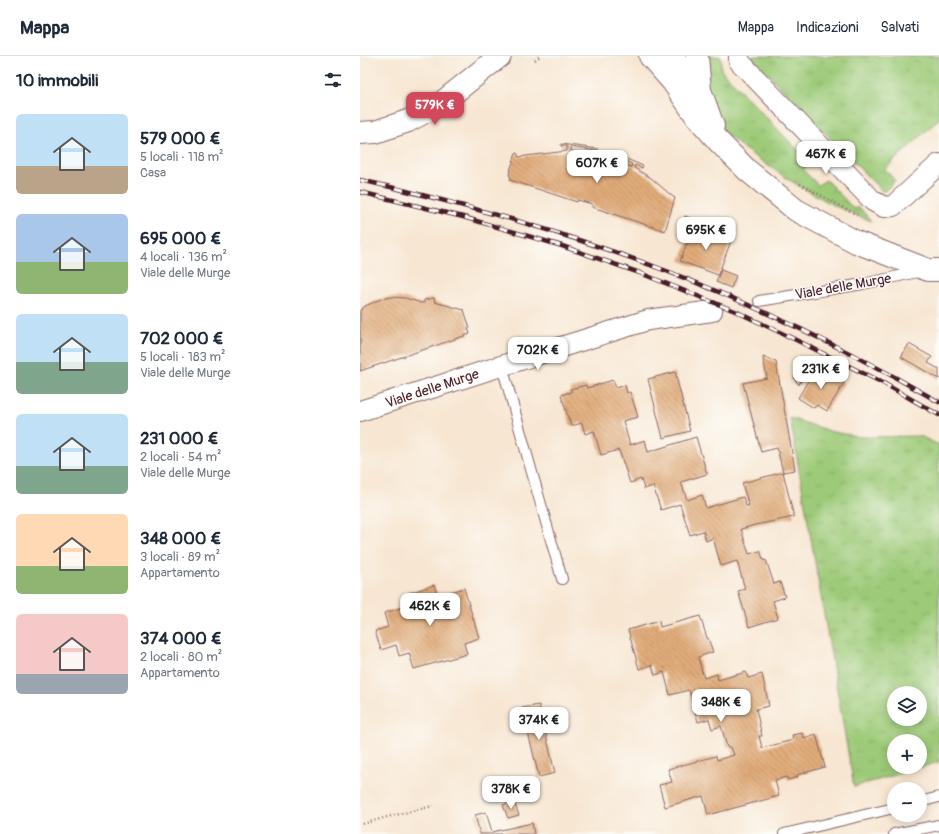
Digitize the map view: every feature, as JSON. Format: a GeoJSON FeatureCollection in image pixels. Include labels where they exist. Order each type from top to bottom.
{"type":"FeatureCollection","features":[{"type":"Feature","properties":{"kind":"main road"},"geometry":{"type":"LineString","coordinates":[[650,56],[672,81],[697,117],[719,142],[746,170],[796,210],[850,239],[933,270]]}},
{"type":"Feature","properties":{"kind":"main road"},"geometry":{"type":"LineString","coordinates":[[674,56],[697,117]]}},
{"type":"Feature","properties":{"kind":"main road"},"geometry":{"type":"LineString","coordinates":[[697,56],[700,90],[719,142]]}},
{"type":"Feature","properties":{"kind":"main road"},"geometry":{"type":"LineString","coordinates":[[360,133],[375,132],[408,121],[440,104],[493,59]]}},
{"type":"Feature","properties":{"kind":"street"},"geometry":{"type":"LineString","coordinates":[[739,56],[739,61],[868,196],[873,201],[884,207],[893,206],[939,164]]}},
{"type":"Feature","properties":{"kind":"street","name":"Viale delle Murge"},"geometry":{"type":"LineString","coordinates":[[360,411],[648,320],[712,311]]}},
{"type":"Feature","properties":{"kind":"lane","name":"Viale delle Murge"},"geometry":{"type":"LineString","coordinates":[[759,301],[863,284],[933,270]]}},
{"type":"Feature","properties":{"kind":"lane"},"geometry":{"type":"LineString","coordinates":[[502,366],[562,579]]}},
{"type":"Feature","properties":{"kind":"lane"},"geometry":{"type":"LineString","coordinates":[[927,800],[939,797]]}},
{"type":"Feature","properties":{"kind":"lane"},"geometry":{"type":"LineString","coordinates":[[784,834],[887,810]]}},
{"type":"Feature","properties":{"kind":"lane"},"geometry":{"type":"LineString","coordinates":[[894,834],[939,824]]}},
{"type":"Feature","properties":{"kind":"path"},"geometry":{"type":"LineString","coordinates":[[535,60],[540,56]]}},
{"type":"Feature","properties":{"kind":"path"},"geometry":{"type":"LineString","coordinates":[[798,183],[860,217],[850,239]]}},
{"type":"Feature","properties":{"kind":"path"},"geometry":{"type":"LineString","coordinates":[[363,824],[433,806]]}},
{"type":"Feature","properties":{"kind":"green space"},"geometry":{"type":"Polygon","coordinates":[[[682,56],[720,56],[721,70],[810,163],[803,170],[818,185],[826,180],[854,209],[859,207],[871,221],[835,206],[799,186],[743,148],[723,131],[682,56]]]}},
{"type":"Feature","properties":{"kind":"green space"},"geometry":{"type":"Polygon","coordinates":[[[751,56],[939,56],[939,119],[885,169],[895,181],[885,191],[882,191],[751,56]]]}},
{"type":"Feature","properties":{"kind":"green space"},"geometry":{"type":"Polygon","coordinates":[[[790,418],[833,432],[861,437],[920,436],[939,445],[939,762],[927,766],[927,734],[887,734],[887,774],[898,774],[854,787],[790,418]]]}},
{"type":"Feature","properties":{"kind":"building"},"geometry":{"type":"Polygon","coordinates":[[[561,144],[598,149],[597,151],[570,147],[571,151],[606,157],[631,167],[632,164],[609,154],[610,152],[643,166],[642,168],[635,165],[634,168],[651,178],[675,198],[665,231],[592,207],[592,204],[578,200],[577,202],[510,180],[511,178],[509,174],[516,153],[518,154],[518,157],[567,151],[567,146],[561,146],[561,144]]]}},
{"type":"Feature","properties":{"kind":"building"},"geometry":{"type":"Polygon","coordinates":[[[685,216],[695,220],[688,238],[678,234],[685,216]]]}},
{"type":"Feature","properties":{"kind":"building"},"geometry":{"type":"Polygon","coordinates":[[[694,226],[731,241],[718,275],[680,261],[694,226]]]}},
{"type":"Feature","properties":{"kind":"building"},"geometry":{"type":"Polygon","coordinates":[[[721,270],[736,276],[731,288],[716,282],[721,270]]]}},
{"type":"Feature","properties":{"kind":"building"},"geometry":{"type":"Polygon","coordinates":[[[391,297],[405,298],[421,303],[424,303],[424,300],[434,298],[435,302],[464,310],[470,328],[468,328],[470,334],[360,371],[360,311],[365,306],[381,299],[391,297]]]}},
{"type":"Feature","properties":{"kind":"building"},"geometry":{"type":"Polygon","coordinates":[[[909,344],[932,357],[928,363],[939,368],[939,379],[901,357],[909,344]]]}},
{"type":"Feature","properties":{"kind":"building"},"geometry":{"type":"Polygon","coordinates":[[[763,357],[776,362],[795,470],[783,472],[777,448],[761,452],[743,383],[767,378],[763,357]]]}},
{"type":"Feature","properties":{"kind":"building"},"geometry":{"type":"Polygon","coordinates":[[[816,367],[844,383],[827,411],[817,405],[814,408],[798,398],[816,367]]]}},
{"type":"Feature","properties":{"kind":"building"},"geometry":{"type":"Polygon","coordinates":[[[797,370],[804,372],[799,385],[794,378],[797,370]]]}},
{"type":"Feature","properties":{"kind":"building"},"geometry":{"type":"Polygon","coordinates":[[[675,372],[690,431],[663,438],[648,379],[675,372]]]}},
{"type":"Feature","properties":{"kind":"building"},"geometry":{"type":"Polygon","coordinates":[[[613,380],[616,388],[625,385],[627,393],[630,392],[638,417],[623,421],[630,445],[645,440],[648,452],[696,437],[707,474],[681,482],[687,500],[702,495],[706,508],[743,497],[746,506],[749,506],[742,483],[783,472],[794,517],[741,529],[749,554],[760,551],[764,561],[766,560],[774,584],[780,582],[785,597],[773,601],[778,618],[749,627],[738,591],[745,589],[737,561],[721,566],[713,538],[706,541],[703,531],[690,535],[680,504],[661,510],[653,486],[644,489],[641,479],[630,483],[619,450],[601,455],[594,431],[585,434],[582,423],[571,426],[561,395],[571,392],[570,389],[586,385],[587,388],[613,380]]]}},
{"type":"Feature","properties":{"kind":"building"},"geometry":{"type":"Polygon","coordinates":[[[434,585],[438,596],[464,588],[479,638],[464,643],[467,654],[414,669],[409,653],[399,656],[396,645],[381,650],[375,631],[388,627],[384,613],[410,605],[406,594],[434,585]]]}},
{"type":"Feature","properties":{"kind":"building"},"geometry":{"type":"Polygon","coordinates":[[[700,616],[713,652],[698,657],[704,678],[717,674],[718,680],[746,672],[748,678],[762,674],[769,706],[756,709],[762,736],[759,736],[762,748],[793,740],[792,735],[802,733],[804,738],[816,734],[825,767],[797,775],[798,777],[788,780],[787,777],[775,780],[779,796],[708,815],[703,796],[665,807],[659,785],[672,782],[668,769],[716,756],[717,760],[734,755],[731,747],[727,747],[721,726],[712,729],[709,719],[698,722],[689,690],[670,695],[664,672],[655,675],[652,665],[639,669],[628,630],[659,621],[660,627],[700,616]]]}},
{"type":"Feature","properties":{"kind":"building"},"geometry":{"type":"Polygon","coordinates":[[[539,705],[555,773],[539,777],[522,708],[539,705]]]}},
{"type":"Feature","properties":{"kind":"building"},"geometry":{"type":"Polygon","coordinates":[[[514,802],[519,815],[508,818],[503,805],[514,802]]]}},
{"type":"Feature","properties":{"kind":"building"},"geometry":{"type":"Polygon","coordinates":[[[486,812],[492,832],[532,823],[534,834],[480,834],[475,815],[486,812]]]}},
{"type":"Feature","properties":{"kind":"railway"},"geometry":{"type":"LineString","coordinates":[[360,180],[417,193],[511,219],[564,235],[643,262],[721,293],[777,318],[859,358],[939,402]]}},
{"type":"Feature","properties":{"kind":"railway"},"geometry":{"type":"LineString","coordinates":[[360,192],[463,217],[562,246],[640,273],[735,311],[790,337],[883,383],[939,415]]}}]}
